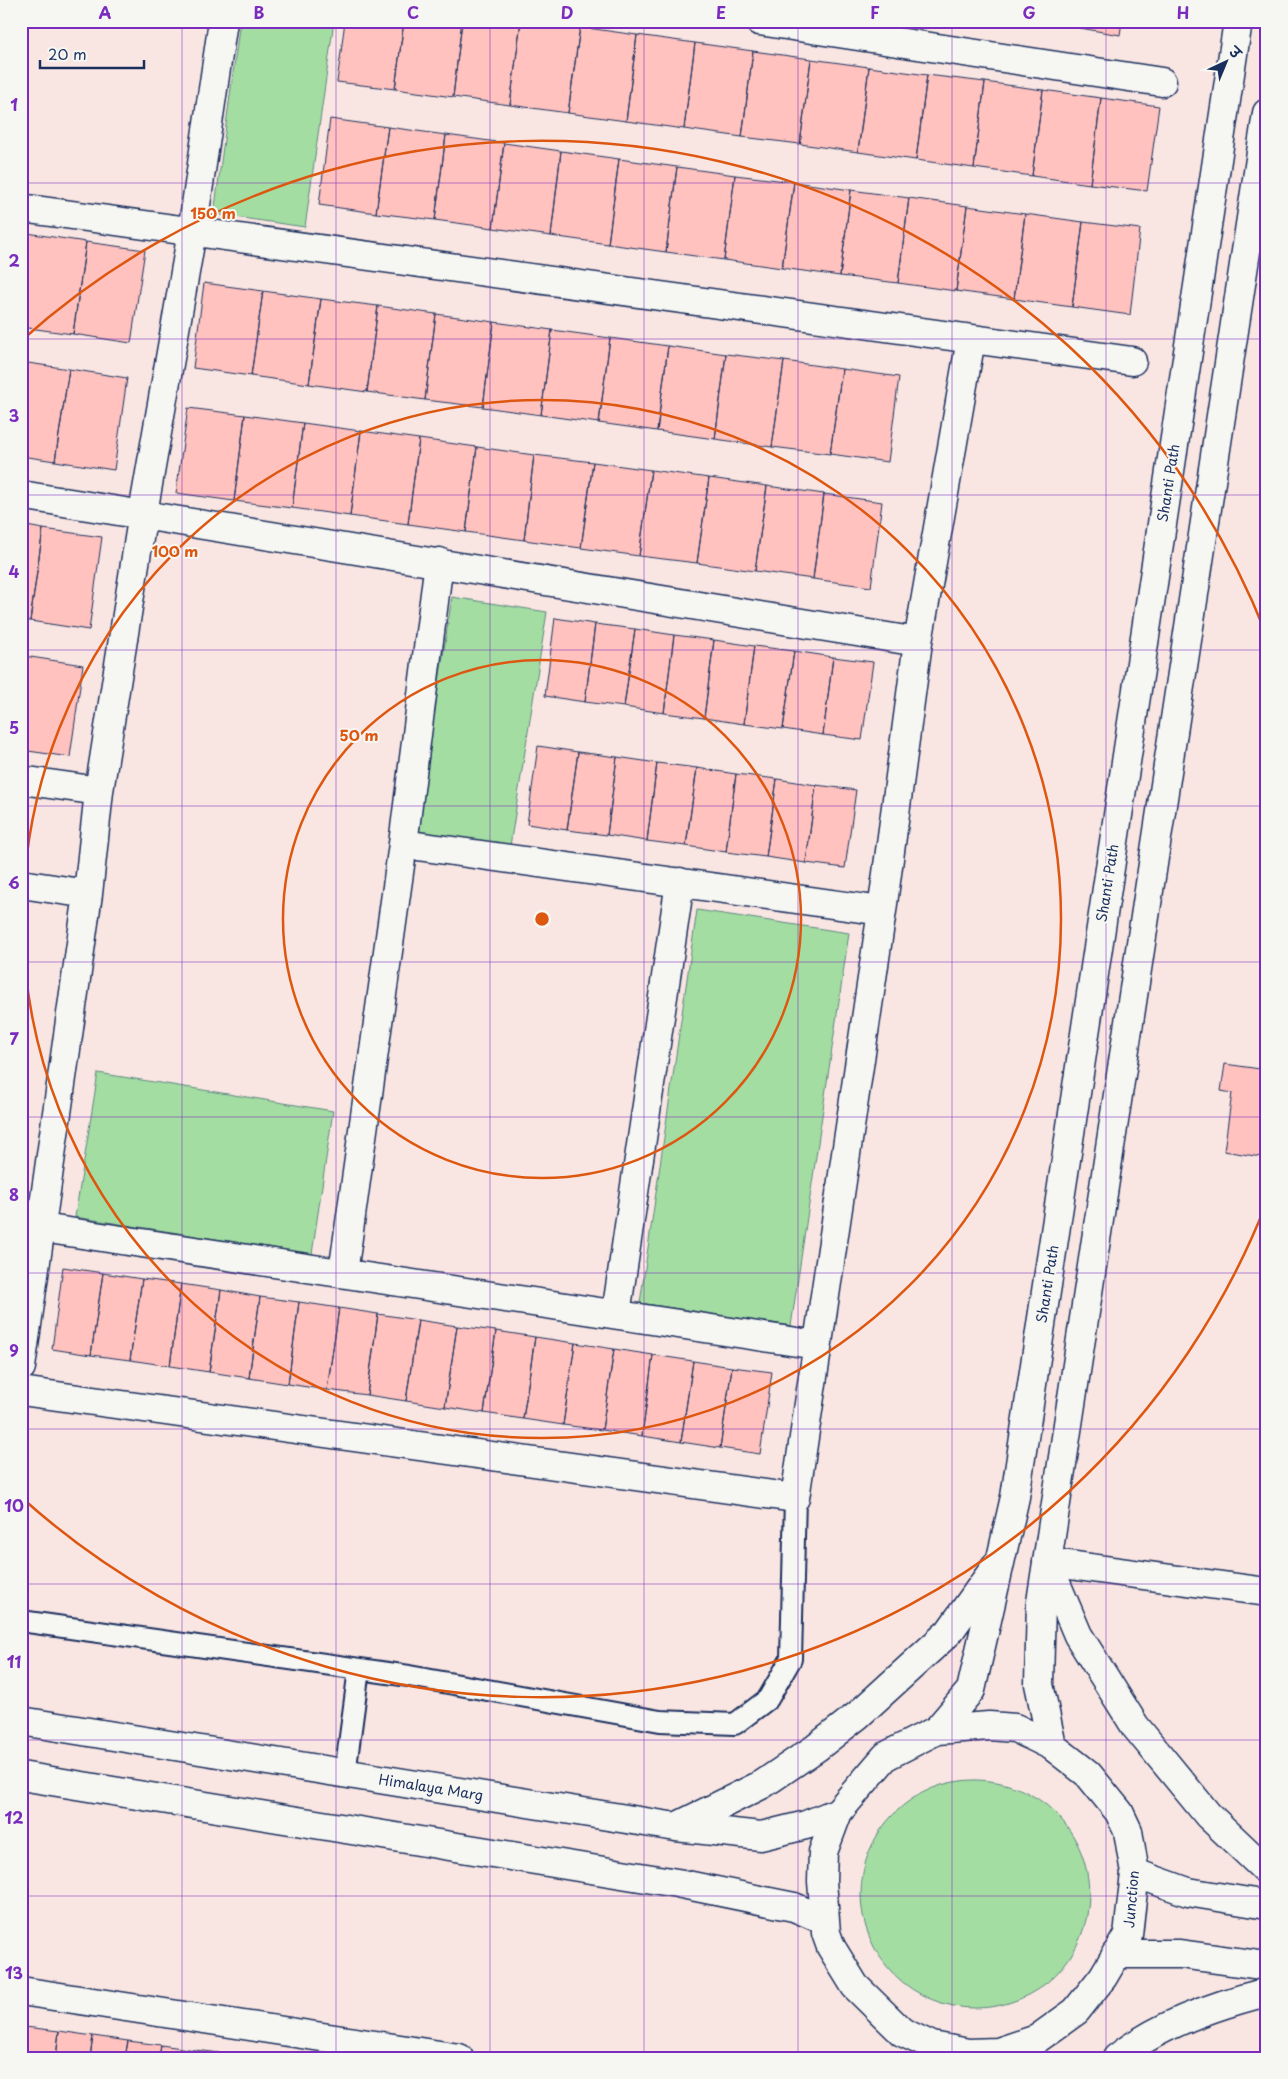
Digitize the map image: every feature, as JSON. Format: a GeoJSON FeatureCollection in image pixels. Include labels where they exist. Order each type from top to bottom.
{"type":"FeatureCollection","features":[{"type":"Feature","properties":{"kind":"street"},"geometry":{"type":"LineString","coordinates":[[21,1367],[88,894],[99,791],[143,513],[192,232],[223,21]]}},
{"type":"Feature","properties":{"kind":"street"},"geometry":{"type":"LineString","coordinates":[[759,21],[1162,82]]}},
{"type":"Feature","properties":{"kind":"street","name":"Shanti Path"},"geometry":{"type":"LineString","coordinates":[[937,1730],[971,1690],[1015,1497],[1238,21]]}},
{"type":"Feature","properties":{"kind":"street"},"geometry":{"type":"LineString","coordinates":[[1052,1746],[1039,1684],[1040,1602],[1267,113]]}},
{"type":"Feature","properties":{"kind":"street"},"geometry":{"type":"LineString","coordinates":[[21,208],[1132,361]]}},
{"type":"Feature","properties":{"kind":"street"},"geometry":{"type":"LineString","coordinates":[[21,1392],[795,1498],[882,911],[918,642],[971,339]]}},
{"type":"Feature","properties":{"kind":"street"},"geometry":{"type":"LineString","coordinates":[[21,495],[143,513],[918,642]]}},
{"type":"Feature","properties":{"kind":"street"},"geometry":{"type":"LineString","coordinates":[[342,1273],[403,844],[439,562]]}},
{"type":"Feature","properties":{"kind":"street"},"geometry":{"type":"LineString","coordinates":[[21,780],[99,791]]}},
{"type":"Feature","properties":{"kind":"street"},"geometry":{"type":"LineString","coordinates":[[403,844],[882,911]]}},
{"type":"Feature","properties":{"kind":"street"},"geometry":{"type":"LineString","coordinates":[[616,1314],[680,882]]}},
{"type":"Feature","properties":{"kind":"street"},"geometry":{"type":"LineString","coordinates":[[21,884],[88,894]]}},
{"type":"Feature","properties":{"kind":"street"},"geometry":{"type":"LineString","coordinates":[[42,1228],[817,1345]]}},
{"type":"Feature","properties":{"kind":"street"},"geometry":{"type":"LineString","coordinates":[[676,1827],[763,1784],[816,1748],[858,1715],[949,1632],[1002,1557]]}},
{"type":"Feature","properties":{"kind":"street"},"geometry":{"type":"LineString","coordinates":[[1047,1562],[1267,1592]]}},
{"type":"Feature","properties":{"kind":"street"},"geometry":{"type":"LineString","coordinates":[[1047,1562],[1078,1635],[1135,1726],[1208,1815],[1267,1871]]}},
{"type":"Feature","properties":{"kind":"street","name":"Himalaya Marg"},"geometry":{"type":"LineString","coordinates":[[21,1722],[676,1827],[761,1836],[806,1825],[838,1812]]}},
{"type":"Feature","properties":{"kind":"street","name":"Junction"},"geometry":{"type":"LineString","coordinates":[[975,1726],[1015,1728],[1052,1746],[1088,1774],[1119,1812],[1128,1831],[1135,1873],[1128,1935],[1103,1977],[1076,2011],[1029,2048],[968,2053],[932,2046],[906,2045],[855,1986],[831,1948],[824,1920],[822,1852],[838,1812],[886,1756],[937,1730],[975,1726]]}},
{"type":"Feature","properties":{"kind":"street"},"geometry":{"type":"LineString","coordinates":[[21,1776],[677,1883],[794,1907],[824,1920]]}},
{"type":"Feature","properties":{"kind":"street"},"geometry":{"type":"LineString","coordinates":[[1135,1873],[1188,1892],[1267,1905]]}},
{"type":"Feature","properties":{"kind":"street"},"geometry":{"type":"LineString","coordinates":[[1116,1954],[1180,1954],[1267,1966]]}},
{"type":"Feature","properties":{"kind":"street"},"geometry":{"type":"LineString","coordinates":[[21,1991],[393,2053],[459,2058]]}},
{"type":"Feature","properties":{"kind":"street"},"geometry":{"type":"LineString","coordinates":[[1117,2058],[1131,2047],[1192,2015],[1267,1992]]}},
{"type":"Feature","properties":{"kind":"lane"},"geometry":{"type":"LineString","coordinates":[[21,1621],[359,1669],[660,1720],[735,1724],[768,1699],[791,1658],[795,1498]]}},
{"type":"Feature","properties":{"kind":"lane"},"geometry":{"type":"LineString","coordinates":[[345,1774],[359,1669]]}},
{"type":"Feature","properties":{"kind":"green space"},"geometry":{"type":"Polygon","coordinates":[[[240,21],[334,21],[305,227],[214,214],[240,21]]]}},
{"type":"Feature","properties":{"kind":"green space"},"geometry":{"type":"Polygon","coordinates":[[[452,597],[547,612],[510,846],[416,831],[452,597]]]}},
{"type":"Feature","properties":{"kind":"green space"},"geometry":{"type":"Polygon","coordinates":[[[697,910],[849,933],[791,1326],[640,1303],[697,910]]]}},
{"type":"Feature","properties":{"kind":"green space"},"geometry":{"type":"Polygon","coordinates":[[[98,1073],[333,1111],[312,1254],[75,1217],[98,1073]]]}},
{"type":"Feature","properties":{"kind":"green space"},"geometry":{"type":"Polygon","coordinates":[[[975,1780],[1008,1785],[1029,1794],[1047,1806],[1063,1822],[1075,1840],[1084,1861],[1089,1894],[1084,1927],[1075,1948],[1063,1966],[1047,1982],[1029,1994],[1008,2003],[975,2008],[942,2003],[921,1994],[903,1982],[887,1966],[875,1948],[866,1927],[861,1894],[866,1861],[875,1840],[887,1822],[903,1806],[921,1794],[942,1785],[975,1780]]]}},
{"type":"Feature","properties":{"kind":"building"},"geometry":{"type":"Polygon","coordinates":[[[345,21],[404,21],[395,89],[337,82],[345,21]]]}},
{"type":"Feature","properties":{"kind":"building"},"geometry":{"type":"Polygon","coordinates":[[[404,21],[462,21],[453,97],[395,89],[404,21]]]}},
{"type":"Feature","properties":{"kind":"building"},"geometry":{"type":"Polygon","coordinates":[[[462,21],[521,21],[510,105],[453,97],[462,21]]]}},
{"type":"Feature","properties":{"kind":"building"},"geometry":{"type":"Polygon","coordinates":[[[521,21],[580,27],[568,113],[510,105],[521,21]]]}},
{"type":"Feature","properties":{"kind":"building"},"geometry":{"type":"Polygon","coordinates":[[[1063,21],[1122,21],[1120,35],[1063,25],[1063,21]]]}},
{"type":"Feature","properties":{"kind":"building"},"geometry":{"type":"Polygon","coordinates":[[[580,27],[637,35],[626,121],[568,113],[580,27]]]}},
{"type":"Feature","properties":{"kind":"building"},"geometry":{"type":"Polygon","coordinates":[[[637,35],[695,43],[684,129],[626,121],[637,35]]]}},
{"type":"Feature","properties":{"kind":"building"},"geometry":{"type":"Polygon","coordinates":[[[695,43],[753,51],[742,137],[684,129],[695,43]]]}},
{"type":"Feature","properties":{"kind":"building"},"geometry":{"type":"Polygon","coordinates":[[[753,51],[811,59],[800,144],[742,137],[753,51]]]}},
{"type":"Feature","properties":{"kind":"building"},"geometry":{"type":"Polygon","coordinates":[[[811,59],[869,67],[858,152],[800,144],[811,59]]]}},
{"type":"Feature","properties":{"kind":"building"},"geometry":{"type":"Polygon","coordinates":[[[869,67],[927,75],[916,160],[858,152],[869,67]]]}},
{"type":"Feature","properties":{"kind":"building"},"geometry":{"type":"Polygon","coordinates":[[[927,75],[985,82],[974,168],[916,160],[927,75]]]}},
{"type":"Feature","properties":{"kind":"building"},"geometry":{"type":"Polygon","coordinates":[[[985,82],[1043,90],[1032,176],[974,168],[985,82]]]}},
{"type":"Feature","properties":{"kind":"building"},"geometry":{"type":"Polygon","coordinates":[[[1043,90],[1101,98],[1090,184],[1032,176],[1043,90]]]}},
{"type":"Feature","properties":{"kind":"building"},"geometry":{"type":"Polygon","coordinates":[[[1101,98],[1159,106],[1147,191],[1090,184],[1101,98]]]}},
{"type":"Feature","properties":{"kind":"building"},"geometry":{"type":"Polygon","coordinates":[[[330,119],[388,127],[376,213],[319,205],[330,119]]]}},
{"type":"Feature","properties":{"kind":"building"},"geometry":{"type":"Polygon","coordinates":[[[388,127],[446,135],[435,220],[376,213],[388,127]]]}},
{"type":"Feature","properties":{"kind":"building"},"geometry":{"type":"Polygon","coordinates":[[[446,135],[504,143],[493,228],[435,220],[446,135]]]}},
{"type":"Feature","properties":{"kind":"building"},"geometry":{"type":"Polygon","coordinates":[[[504,143],[561,151],[551,236],[493,228],[504,143]]]}},
{"type":"Feature","properties":{"kind":"building"},"geometry":{"type":"Polygon","coordinates":[[[561,151],[619,159],[608,244],[551,236],[561,151]]]}},
{"type":"Feature","properties":{"kind":"building"},"geometry":{"type":"Polygon","coordinates":[[[619,159],[677,167],[666,252],[608,244],[619,159]]]}},
{"type":"Feature","properties":{"kind":"building"},"geometry":{"type":"Polygon","coordinates":[[[677,167],[735,175],[724,260],[666,252],[677,167]]]}},
{"type":"Feature","properties":{"kind":"building"},"geometry":{"type":"Polygon","coordinates":[[[735,175],[794,182],[782,268],[724,260],[735,175]]]}},
{"type":"Feature","properties":{"kind":"building"},"geometry":{"type":"Polygon","coordinates":[[[794,182],[851,190],[840,276],[782,268],[794,182]]]}},
{"type":"Feature","properties":{"kind":"building"},"geometry":{"type":"Polygon","coordinates":[[[851,190],[909,198],[898,283],[840,276],[851,190]]]}},
{"type":"Feature","properties":{"kind":"building"},"geometry":{"type":"Polygon","coordinates":[[[909,198],[967,206],[956,291],[898,283],[909,198]]]}},
{"type":"Feature","properties":{"kind":"building"},"geometry":{"type":"Polygon","coordinates":[[[967,206],[1025,214],[1014,299],[956,291],[967,206]]]}},
{"type":"Feature","properties":{"kind":"building"},"geometry":{"type":"Polygon","coordinates":[[[1025,214],[1083,222],[1072,307],[1014,299],[1025,214]]]}},
{"type":"Feature","properties":{"kind":"building"},"geometry":{"type":"Polygon","coordinates":[[[1083,222],[1140,229],[1130,315],[1072,307],[1083,222]]]}},
{"type":"Feature","properties":{"kind":"building"},"geometry":{"type":"Polygon","coordinates":[[[21,232],[27,233],[21,276],[21,232]]]}},
{"type":"Feature","properties":{"kind":"building"},"geometry":{"type":"Polygon","coordinates":[[[27,233],[86,242],[73,334],[21,327],[21,276],[27,233]]]}},
{"type":"Feature","properties":{"kind":"building"},"geometry":{"type":"Polygon","coordinates":[[[86,242],[145,250],[131,343],[73,334],[86,242]]]}},
{"type":"Feature","properties":{"kind":"building"},"geometry":{"type":"Polygon","coordinates":[[[204,283],[263,291],[251,376],[193,368],[204,283]]]}},
{"type":"Feature","properties":{"kind":"building"},"geometry":{"type":"Polygon","coordinates":[[[263,291],[321,299],[309,384],[251,376],[263,291]]]}},
{"type":"Feature","properties":{"kind":"building"},"geometry":{"type":"Polygon","coordinates":[[[321,299],[378,306],[367,392],[309,384],[321,299]]]}},
{"type":"Feature","properties":{"kind":"building"},"geometry":{"type":"Polygon","coordinates":[[[378,306],[436,314],[425,400],[367,392],[378,306]]]}},
{"type":"Feature","properties":{"kind":"building"},"geometry":{"type":"Polygon","coordinates":[[[436,314],[494,322],[483,407],[425,400],[436,314]]]}},
{"type":"Feature","properties":{"kind":"building"},"geometry":{"type":"Polygon","coordinates":[[[494,322],[552,330],[541,415],[483,407],[494,322]]]}},
{"type":"Feature","properties":{"kind":"building"},"geometry":{"type":"Polygon","coordinates":[[[552,330],[610,338],[599,423],[541,415],[552,330]]]}},
{"type":"Feature","properties":{"kind":"building"},"geometry":{"type":"Polygon","coordinates":[[[610,338],[668,346],[657,431],[599,423],[610,338]]]}},
{"type":"Feature","properties":{"kind":"building"},"geometry":{"type":"Polygon","coordinates":[[[668,346],[726,354],[715,439],[657,431],[668,346]]]}},
{"type":"Feature","properties":{"kind":"building"},"geometry":{"type":"Polygon","coordinates":[[[726,354],[784,361],[772,447],[715,439],[726,354]]]}},
{"type":"Feature","properties":{"kind":"building"},"geometry":{"type":"Polygon","coordinates":[[[784,361],[842,369],[830,454],[772,447],[784,361]]]}},
{"type":"Feature","properties":{"kind":"building"},"geometry":{"type":"Polygon","coordinates":[[[21,362],[69,369],[55,461],[21,456],[21,362]]]}},
{"type":"Feature","properties":{"kind":"building"},"geometry":{"type":"Polygon","coordinates":[[[69,369],[127,378],[114,470],[55,461],[69,369]]]}},
{"type":"Feature","properties":{"kind":"building"},"geometry":{"type":"Polygon","coordinates":[[[842,369],[899,377],[888,462],[830,454],[842,369]]]}},
{"type":"Feature","properties":{"kind":"building"},"geometry":{"type":"Polygon","coordinates":[[[188,408],[245,415],[234,501],[176,493],[188,408]]]}},
{"type":"Feature","properties":{"kind":"building"},"geometry":{"type":"Polygon","coordinates":[[[245,415],[303,423],[292,508],[234,501],[245,415]]]}},
{"type":"Feature","properties":{"kind":"building"},"geometry":{"type":"Polygon","coordinates":[[[303,423],[361,431],[350,516],[292,508],[303,423]]]}},
{"type":"Feature","properties":{"kind":"building"},"geometry":{"type":"Polygon","coordinates":[[[361,431],[419,439],[408,524],[350,516],[361,431]]]}},
{"type":"Feature","properties":{"kind":"building"},"geometry":{"type":"Polygon","coordinates":[[[419,439],[477,447],[466,532],[408,524],[419,439]]]}},
{"type":"Feature","properties":{"kind":"building"},"geometry":{"type":"Polygon","coordinates":[[[477,447],[534,455],[524,540],[466,532],[477,447]]]}},
{"type":"Feature","properties":{"kind":"building"},"geometry":{"type":"Polygon","coordinates":[[[534,455],[593,462],[581,548],[524,540],[534,455]]]}},
{"type":"Feature","properties":{"kind":"building"},"geometry":{"type":"Polygon","coordinates":[[[593,462],[651,470],[639,556],[581,548],[593,462]]]}},
{"type":"Feature","properties":{"kind":"building"},"geometry":{"type":"Polygon","coordinates":[[[651,470],[709,478],[697,563],[639,556],[651,470]]]}},
{"type":"Feature","properties":{"kind":"building"},"geometry":{"type":"Polygon","coordinates":[[[709,478],[767,486],[755,571],[697,563],[709,478]]]}},
{"type":"Feature","properties":{"kind":"building"},"geometry":{"type":"Polygon","coordinates":[[[767,486],[824,494],[813,579],[755,571],[767,486]]]}},
{"type":"Feature","properties":{"kind":"building"},"geometry":{"type":"Polygon","coordinates":[[[824,494],[882,502],[871,587],[813,579],[824,494]]]}},
{"type":"Feature","properties":{"kind":"building"},"geometry":{"type":"Polygon","coordinates":[[[21,525],[43,529],[30,621],[21,620],[21,525]]]}},
{"type":"Feature","properties":{"kind":"building"},"geometry":{"type":"Polygon","coordinates":[[[43,529],[102,537],[89,630],[30,621],[43,529]]]}},
{"type":"Feature","properties":{"kind":"building"},"geometry":{"type":"Polygon","coordinates":[[[555,618],[595,624],[585,702],[545,696],[555,618]]]}},
{"type":"Feature","properties":{"kind":"building"},"geometry":{"type":"Polygon","coordinates":[[[595,624],[635,629],[624,707],[585,702],[595,624]]]}},
{"type":"Feature","properties":{"kind":"building"},"geometry":{"type":"Polygon","coordinates":[[[635,629],[674,635],[664,713],[624,707],[635,629]]]}},
{"type":"Feature","properties":{"kind":"building"},"geometry":{"type":"Polygon","coordinates":[[[674,635],[714,640],[704,718],[664,713],[674,635]]]}},
{"type":"Feature","properties":{"kind":"building"},"geometry":{"type":"Polygon","coordinates":[[[714,640],[754,646],[744,724],[704,718],[714,640]]]}},
{"type":"Feature","properties":{"kind":"building"},"geometry":{"type":"Polygon","coordinates":[[[754,646],[794,651],[783,729],[744,724],[754,646]]]}},
{"type":"Feature","properties":{"kind":"building"},"geometry":{"type":"Polygon","coordinates":[[[794,651],[833,657],[823,735],[783,729],[794,651]]]}},
{"type":"Feature","properties":{"kind":"building"},"geometry":{"type":"Polygon","coordinates":[[[24,656],[83,665],[70,757],[21,750],[21,678],[24,656]]]}},
{"type":"Feature","properties":{"kind":"building"},"geometry":{"type":"Polygon","coordinates":[[[833,657],[873,662],[862,740],[823,735],[833,657]]]}},
{"type":"Feature","properties":{"kind":"building"},"geometry":{"type":"Polygon","coordinates":[[[538,746],[578,752],[567,830],[527,824],[538,746]]]}},
{"type":"Feature","properties":{"kind":"building"},"geometry":{"type":"Polygon","coordinates":[[[578,752],[617,757],[607,835],[567,830],[578,752]]]}},
{"type":"Feature","properties":{"kind":"building"},"geometry":{"type":"Polygon","coordinates":[[[617,757],[657,763],[647,841],[607,835],[617,757]]]}},
{"type":"Feature","properties":{"kind":"building"},"geometry":{"type":"Polygon","coordinates":[[[657,763],[697,768],[686,846],[647,841],[657,763]]]}},
{"type":"Feature","properties":{"kind":"building"},"geometry":{"type":"Polygon","coordinates":[[[697,768],[736,774],[726,852],[686,846],[697,768]]]}},
{"type":"Feature","properties":{"kind":"building"},"geometry":{"type":"Polygon","coordinates":[[[736,774],[777,779],[766,857],[726,852],[736,774]]]}},
{"type":"Feature","properties":{"kind":"building"},"geometry":{"type":"Polygon","coordinates":[[[777,779],[816,785],[806,863],[766,857],[777,779]]]}},
{"type":"Feature","properties":{"kind":"building"},"geometry":{"type":"Polygon","coordinates":[[[816,785],[856,790],[845,868],[806,863],[816,785]]]}},
{"type":"Feature","properties":{"kind":"building"},"geometry":{"type":"Polygon","coordinates":[[[1225,1064],[1267,1070],[1267,1158],[1224,1151],[1232,1093],[1221,1091],[1225,1064]]]}},
{"type":"Feature","properties":{"kind":"building"},"geometry":{"type":"Polygon","coordinates":[[[63,1267],[103,1273],[91,1355],[52,1349],[63,1267]]]}},
{"type":"Feature","properties":{"kind":"building"},"geometry":{"type":"Polygon","coordinates":[[[103,1273],[142,1279],[130,1360],[91,1355],[103,1273]]]}},
{"type":"Feature","properties":{"kind":"building"},"geometry":{"type":"Polygon","coordinates":[[[142,1279],[181,1284],[170,1366],[130,1360],[142,1279]]]}},
{"type":"Feature","properties":{"kind":"building"},"geometry":{"type":"Polygon","coordinates":[[[181,1284],[221,1290],[209,1372],[170,1366],[181,1284]]]}},
{"type":"Feature","properties":{"kind":"building"},"geometry":{"type":"Polygon","coordinates":[[[221,1290],[260,1297],[249,1378],[209,1372],[221,1290]]]}},
{"type":"Feature","properties":{"kind":"building"},"geometry":{"type":"Polygon","coordinates":[[[260,1297],[299,1302],[288,1384],[249,1378],[260,1297]]]}},
{"type":"Feature","properties":{"kind":"building"},"geometry":{"type":"Polygon","coordinates":[[[299,1302],[339,1308],[327,1390],[288,1384],[299,1302]]]}},
{"type":"Feature","properties":{"kind":"building"},"geometry":{"type":"Polygon","coordinates":[[[339,1308],[378,1314],[367,1395],[327,1390],[339,1308]]]}},
{"type":"Feature","properties":{"kind":"building"},"geometry":{"type":"Polygon","coordinates":[[[378,1314],[418,1320],[406,1401],[367,1395],[378,1314]]]}},
{"type":"Feature","properties":{"kind":"building"},"geometry":{"type":"Polygon","coordinates":[[[418,1320],[457,1326],[445,1407],[406,1401],[418,1320]]]}},
{"type":"Feature","properties":{"kind":"building"},"geometry":{"type":"Polygon","coordinates":[[[457,1326],[496,1331],[484,1413],[445,1407],[457,1326]]]}},
{"type":"Feature","properties":{"kind":"building"},"geometry":{"type":"Polygon","coordinates":[[[496,1331],[535,1337],[523,1419],[484,1413],[496,1331]]]}},
{"type":"Feature","properties":{"kind":"building"},"geometry":{"type":"Polygon","coordinates":[[[535,1337],[575,1343],[563,1425],[523,1419],[535,1337]]]}},
{"type":"Feature","properties":{"kind":"building"},"geometry":{"type":"Polygon","coordinates":[[[575,1343],[614,1349],[602,1430],[563,1425],[575,1343]]]}},
{"type":"Feature","properties":{"kind":"building"},"geometry":{"type":"Polygon","coordinates":[[[614,1349],[653,1355],[642,1436],[602,1430],[614,1349]]]}},
{"type":"Feature","properties":{"kind":"building"},"geometry":{"type":"Polygon","coordinates":[[[653,1355],[693,1361],[681,1442],[642,1436],[653,1355]]]}},
{"type":"Feature","properties":{"kind":"building"},"geometry":{"type":"Polygon","coordinates":[[[693,1361],[732,1367],[720,1448],[681,1442],[693,1361]]]}},
{"type":"Feature","properties":{"kind":"building"},"geometry":{"type":"Polygon","coordinates":[[[732,1367],[772,1372],[760,1454],[720,1448],[732,1367]]]}},
{"type":"Feature","properties":{"kind":"building"},"geometry":{"type":"Polygon","coordinates":[[[21,2026],[25,2027],[21,2058],[21,2026]]]}},
{"type":"Feature","properties":{"kind":"building"},"geometry":{"type":"Polygon","coordinates":[[[25,2027],[59,2031],[56,2058],[21,2058],[25,2027]]]}},
{"type":"Feature","properties":{"kind":"building"},"geometry":{"type":"Polygon","coordinates":[[[59,2031],[93,2036],[90,2058],[56,2058],[59,2031]]]}},
{"type":"Feature","properties":{"kind":"building"},"geometry":{"type":"Polygon","coordinates":[[[93,2036],[128,2041],[125,2058],[90,2058],[93,2036]]]}},
{"type":"Feature","properties":{"kind":"building"},"geometry":{"type":"Polygon","coordinates":[[[128,2041],[161,2045],[159,2058],[125,2058],[128,2041]]]}},
{"type":"Feature","properties":{"kind":"building"},"geometry":{"type":"Polygon","coordinates":[[[161,2045],[195,2050],[194,2058],[159,2058],[161,2045]]]}},
{"type":"Feature","properties":{"kind":"building"},"geometry":{"type":"Polygon","coordinates":[[[195,2050],[229,2054],[228,2058],[194,2058],[195,2050]]]}}]}
